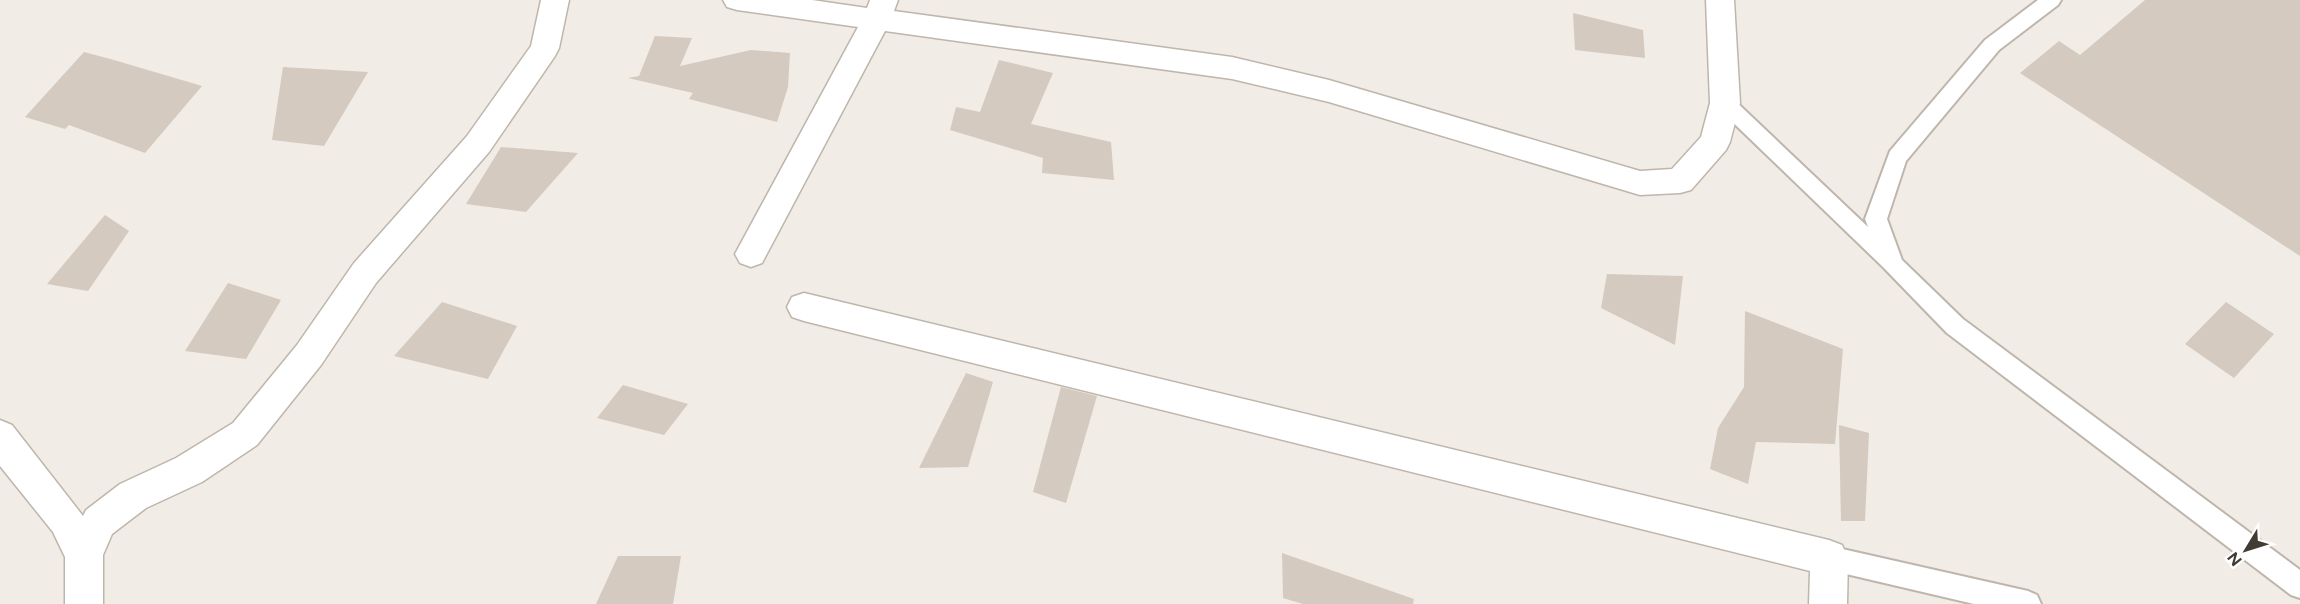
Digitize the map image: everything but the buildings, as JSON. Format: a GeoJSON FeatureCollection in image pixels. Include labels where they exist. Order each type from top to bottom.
{"type":"FeatureCollection","features":[{"type":"Feature","properties":{"kind":"street"},"geometry":{"type":"LineString","coordinates":[[84,604],[84,555],[99,522],[132,496],[189,470],[245,434],[309,355],[366,273],[478,144],[545,48],[555,0]]}},
{"type":"Feature","properties":{"kind":"street"},"geometry":{"type":"LineString","coordinates":[[737,0],[881,9],[1232,68],[1329,91],[1641,183],[1680,181],[1715,142],[1725,103],[1720,0]]}},
{"type":"Feature","properties":{"kind":"street"},"geometry":{"type":"LineString","coordinates":[[751,254],[881,9]]}},
{"type":"Feature","properties":{"kind":"street"},"geometry":{"type":"LineString","coordinates":[[804,307],[1829,558],[1828,604]]}},
{"type":"Feature","properties":{"kind":"street"},"geometry":{"type":"LineString","coordinates":[[0,436],[16,461],[66,520],[84,555]]}},
{"type":"Feature","properties":{"kind":"lane"},"geometry":{"type":"LineString","coordinates":[[1893,266],[1876,219],[1897,157],[1992,45],[2051,0]]}},
{"type":"Feature","properties":{"kind":"lane"},"geometry":{"type":"LineString","coordinates":[[1725,103],[1955,326],[2300,586]]}},
{"type":"Feature","properties":{"kind":"lane"},"geometry":{"type":"LineString","coordinates":[[1829,558],[2028,604]]}}]}
